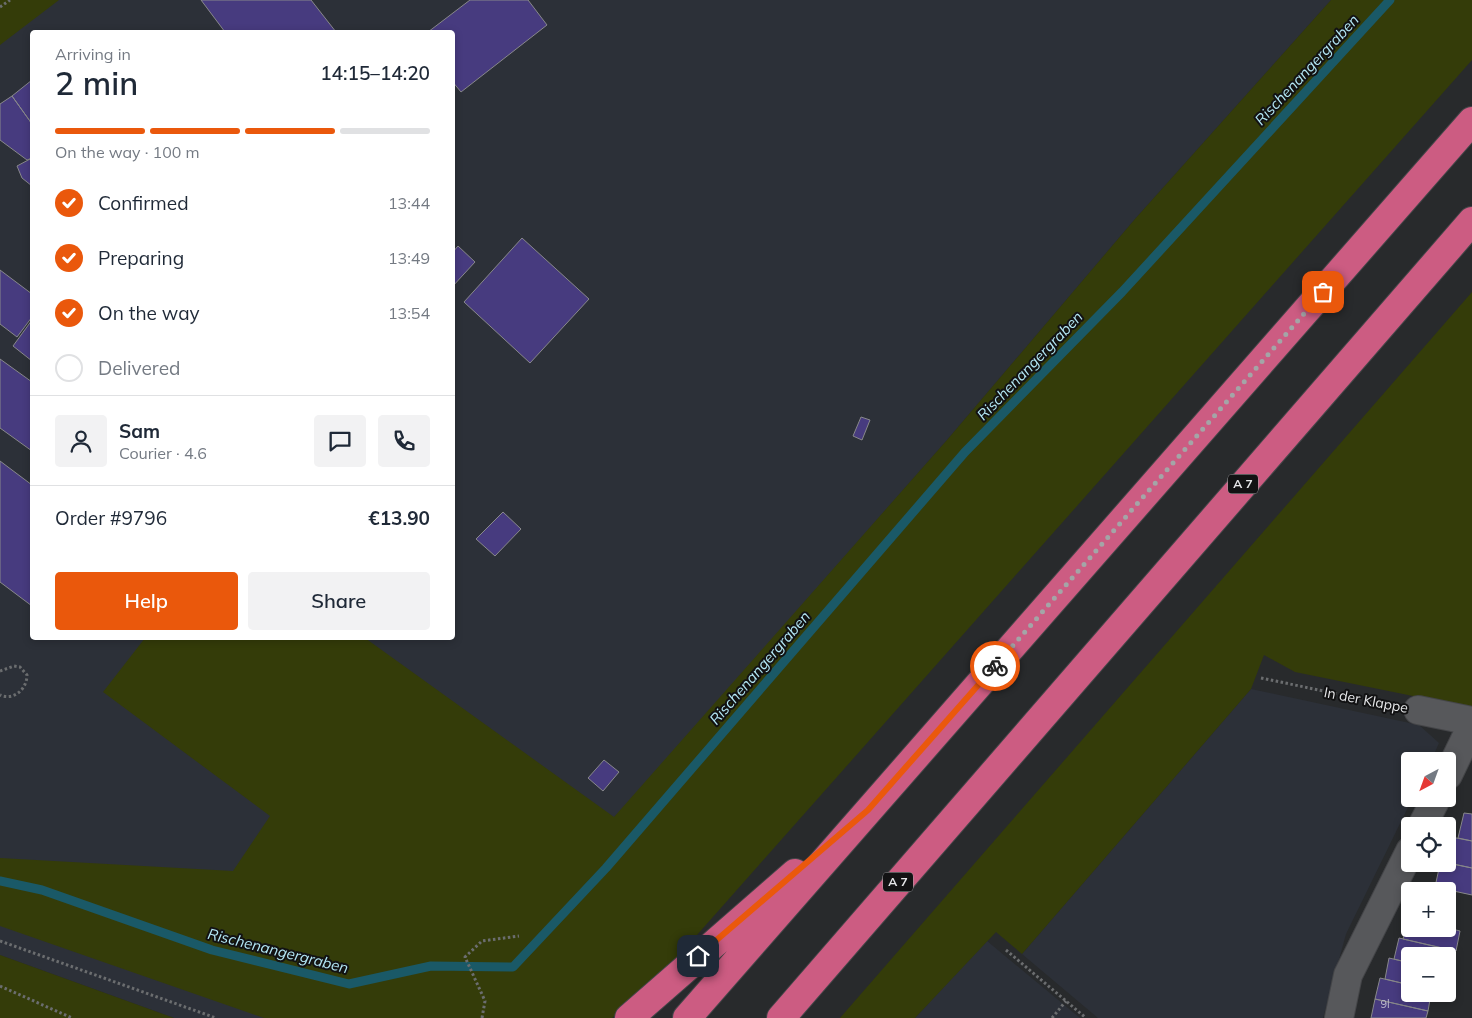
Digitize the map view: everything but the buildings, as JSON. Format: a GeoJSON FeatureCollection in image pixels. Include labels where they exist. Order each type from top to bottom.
{"type":"FeatureCollection","features":[{"type":"Feature","properties":{"kind":"highway"},"geometry":{"type":"LineString","coordinates":[[687,1018],[1472,121]]}},
{"type":"Feature","properties":{"kind":"highway","name":"A 7"},"geometry":{"type":"LineString","coordinates":[[781,1018],[1472,221]]}},
{"type":"Feature","properties":{"kind":"highway"},"geometry":{"type":"LineString","coordinates":[[629,1018],[868,810]]}},
{"type":"Feature","properties":{"kind":"lane","name":"In der Klappe"},"geometry":{"type":"LineString","coordinates":[[1418,710],[1472,721]]}},
{"type":"Feature","properties":{"kind":"lane"},"geometry":{"type":"LineString","coordinates":[[1456,758],[1472,725]]}},
{"type":"Feature","properties":{"kind":"lane"},"geometry":{"type":"LineString","coordinates":[[1339,1018],[1348,975],[1401,868]]}},
{"type":"Feature","properties":{"kind":"path"},"geometry":{"type":"LineString","coordinates":[[0,7],[10,0]]}},
{"type":"Feature","properties":{"kind":"path"},"geometry":{"type":"LineString","coordinates":[[0,671],[20,666],[28,675],[27,683],[18,694],[4,697],[0,695]]}},
{"type":"Feature","properties":{"kind":"path","name":"In der Klappe"},"geometry":{"type":"LineString","coordinates":[[1260,678],[1418,710]]}},
{"type":"Feature","properties":{"kind":"path"},"geometry":{"type":"LineString","coordinates":[[482,1018],[485,1001],[465,957],[482,942],[519,936]]}},
{"type":"Feature","properties":{"kind":"path"},"geometry":{"type":"LineString","coordinates":[[0,941],[216,1018]]}},
{"type":"Feature","properties":{"kind":"path"},"geometry":{"type":"LineString","coordinates":[[1006,950],[1086,1018]]}},
{"type":"Feature","properties":{"kind":"path"},"geometry":{"type":"LineString","coordinates":[[0,986],[72,1018]]}},
{"type":"Feature","properties":{"kind":"path"},"geometry":{"type":"LineString","coordinates":[[1052,1018],[1066,1001]]}},
{"type":"Feature","properties":{"kind":"shaded area"},"geometry":{"type":"Polygon","coordinates":[[[0,0],[1331,0],[1135,219],[947,440],[625,807],[474,945],[399,1018],[174,1018],[0,955],[0,0]]]}},
{"type":"Feature","properties":{"kind":"shaded area"},"geometry":{"type":"Polygon","coordinates":[[[1251,689],[1419,725],[1439,743],[1435,752],[1401,752],[1401,808],[1408,808],[1403,817],[1401,817],[1401,822],[1346,934],[1323,1018],[1098,1018],[1022,954],[1251,689]]]}},
{"type":"Feature","properties":{"kind":"shaded area"},"geometry":{"type":"Polygon","coordinates":[[[987,941],[1080,1018],[915,1018],[987,941]]]}},
{"type":"Feature","properties":{"kind":"green space"},"geometry":{"type":"Polygon","coordinates":[[[0,0],[59,0],[0,45],[0,0]]]}},
{"type":"Feature","properties":{"kind":"green space"},"geometry":{"type":"Polygon","coordinates":[[[1331,0],[1472,0],[1472,60],[666,970],[612,1018],[264,1018],[0,926],[0,858],[233,871],[270,816],[103,692],[143,640],[368,640],[614,817],[947,440],[1135,219],[1331,0]]]}},
{"type":"Feature","properties":{"kind":"green space"},"geometry":{"type":"Polygon","coordinates":[[[1472,292],[1472,708],[1295,672],[1264,655],[1251,689],[1022,954],[996,932],[915,1018],[840,1018],[1472,292]]]}},
{"type":"Feature","properties":{"kind":"green space"},"geometry":{"type":"Polygon","coordinates":[[[0,955],[174,1018],[0,1018],[0,955]]]}},
{"type":"Feature","properties":{"kind":"waterway","name":"Rischenangergraben"},"geometry":{"type":"LineString","coordinates":[[0,881],[42,890],[212,950],[349,984],[431,966],[513,967],[606,868],[965,452],[1122,292],[1390,0]]}},
{"type":"Feature","properties":{"kind":"way so far"},"geometry":{"type":"LineString","coordinates":[[995,666],[1323,292]]}},
{"type":"Feature","properties":{"kind":"route"},"geometry":{"type":"LineString","coordinates":[[698,956],[868,810],[995,666]]}}]}
